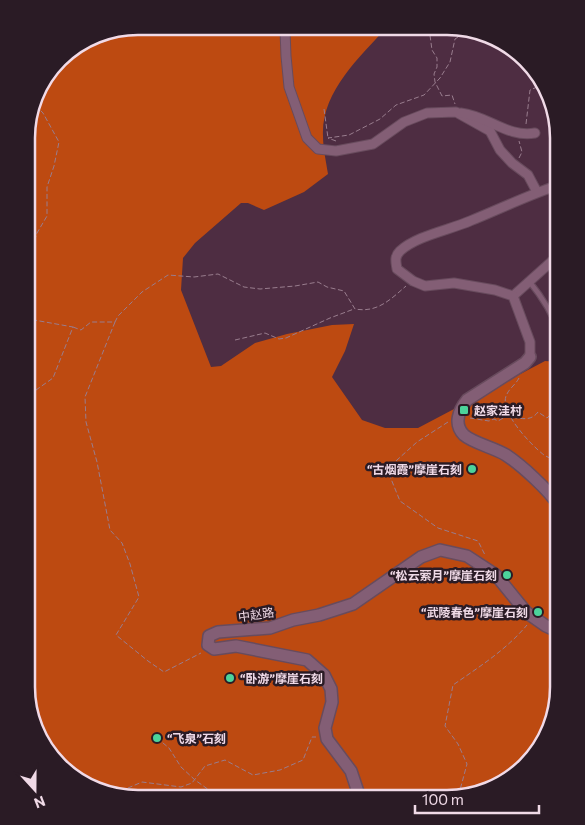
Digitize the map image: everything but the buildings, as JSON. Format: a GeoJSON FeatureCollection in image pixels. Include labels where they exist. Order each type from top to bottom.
{"type":"FeatureCollection","features":[{"type":"Feature","properties":{"kind":"street"},"geometry":{"type":"LineString","coordinates":[[285,35],[289,87],[307,138],[318,149],[336,151],[372,144],[404,122],[426,113],[456,112],[471,114],[521,134],[535,133]]}},
{"type":"Feature","properties":{"kind":"street"},"geometry":{"type":"LineString","coordinates":[[456,112],[490,131],[500,150],[515,166],[528,175],[537,192]]}},
{"type":"Feature","properties":{"kind":"street"},"geometry":{"type":"LineString","coordinates":[[513,296],[495,290],[454,283],[425,286],[413,281],[397,269],[396,258],[399,252],[414,242],[470,222],[550,188]]}},
{"type":"Feature","properties":{"kind":"street"},"geometry":{"type":"LineString","coordinates":[[513,296],[550,263]]}},
{"type":"Feature","properties":{"kind":"street"},"geometry":{"type":"LineString","coordinates":[[513,296],[530,342],[530,357],[525,363],[467,400],[460,409],[459,426],[465,435],[506,455],[550,493]]}},
{"type":"Feature","properties":{"kind":"street","name":"中赵路"},"geometry":{"type":"LineString","coordinates":[[212,648],[208,645],[209,636],[218,632],[270,628],[352,604],[421,557],[440,550],[468,556],[496,575],[526,612],[550,627]]}},
{"type":"Feature","properties":{"kind":"street"},"geometry":{"type":"LineString","coordinates":[[212,648],[236,646],[307,660],[324,675],[331,689],[332,702],[325,728],[327,739],[351,771],[357,790]]}},
{"type":"Feature","properties":{"kind":"lane"},"geometry":{"type":"LineString","coordinates":[[530,281],[550,310]]}},
{"type":"Feature","properties":{"kind":"path"},"geometry":{"type":"LineString","coordinates":[[429,35],[432,50],[437,58],[437,67],[434,74],[435,82],[442,96],[452,95],[456,112]]}},
{"type":"Feature","properties":{"kind":"path"},"geometry":{"type":"LineString","coordinates":[[328,138],[349,135],[380,119],[396,105],[424,95],[450,62],[455,39],[460,36]]}},
{"type":"Feature","properties":{"kind":"path"},"geometry":{"type":"LineString","coordinates":[[515,166],[522,152],[521,134],[530,90],[536,87]]}},
{"type":"Feature","properties":{"kind":"path"},"geometry":{"type":"LineString","coordinates":[[324,109],[328,138]]}},
{"type":"Feature","properties":{"kind":"path"},"geometry":{"type":"LineString","coordinates":[[35,239],[47,216],[47,187],[59,142],[40,110]]}},
{"type":"Feature","properties":{"kind":"path"},"geometry":{"type":"LineString","coordinates":[[328,138],[354,148]]}},
{"type":"Feature","properties":{"kind":"path"},"geometry":{"type":"LineString","coordinates":[[212,648],[164,672],[116,635],[139,596],[122,543],[110,530],[97,462],[86,422],[85,397],[115,322],[118,316],[142,292],[168,275],[194,277],[218,274],[244,287],[260,289],[318,282],[327,287],[344,291],[355,309]]}},
{"type":"Feature","properties":{"kind":"path"},"geometry":{"type":"LineString","coordinates":[[235,340],[265,333],[279,339],[286,338],[355,309],[375,309],[413,281]]}},
{"type":"Feature","properties":{"kind":"path"},"geometry":{"type":"LineString","coordinates":[[35,320],[81,330],[91,322],[115,322]]}},
{"type":"Feature","properties":{"kind":"path"},"geometry":{"type":"LineString","coordinates":[[35,392],[53,378],[72,327]]}},
{"type":"Feature","properties":{"kind":"path"},"geometry":{"type":"LineString","coordinates":[[517,368],[522,375],[507,393],[506,400],[509,416],[534,446],[550,458]]}},
{"type":"Feature","properties":{"kind":"path"},"geometry":{"type":"LineString","coordinates":[[487,558],[478,541],[438,528],[400,501],[387,470],[417,442],[459,415],[489,421],[494,419],[498,421],[509,416],[525,419],[535,417],[538,412],[547,418],[550,416]]}},
{"type":"Feature","properties":{"kind":"path"},"geometry":{"type":"LineString","coordinates":[[460,789],[467,764],[458,744],[445,726],[452,685],[491,659],[516,639],[534,617]]}},
{"type":"Feature","properties":{"kind":"path"},"geometry":{"type":"LineString","coordinates":[[126,789],[142,782],[181,788],[192,783],[206,766],[225,760],[252,775],[280,770],[303,760],[312,737],[327,739]]}},
{"type":"Feature","properties":{"kind":"path"},"geometry":{"type":"LineString","coordinates":[[157,738],[169,748],[181,767],[208,790]]}},
{"type":"Feature","properties":{"kind":"shaded area"},"geometry":{"type":"Polygon","coordinates":[[[138,35],[380,35],[344,77],[328,105],[324,120],[323,136],[328,174],[304,192],[264,210],[248,203],[241,203],[195,243],[183,258],[181,290],[211,367],[221,366],[255,343],[332,325],[354,324],[345,351],[332,377],[362,420],[385,428],[418,428],[545,361],[550,361],[550,694],[545,720],[533,744],[504,773],[480,785],[454,790],[138,790],[105,785],[92,779],[70,764],[52,744],[39,714],[35,687],[35,138],[39,111],[46,92],[56,75],[75,56],[105,40],[138,35]]]}},
{"type":"Feature","properties":{"kind":"place","name":"赵家洼村"},"geometry":{"type":"Point","coordinates":[464,410]}},
{"type":"Feature","properties":{"kind":"place","name":"“古烟霞”摩崖石刻"},"geometry":{"type":"Point","coordinates":[472,469]}},
{"type":"Feature","properties":{"kind":"place","name":"“松云萦月”摩崖石刻"},"geometry":{"type":"Point","coordinates":[507,575]}},
{"type":"Feature","properties":{"kind":"place","name":"“武陵春色”摩崖石刻"},"geometry":{"type":"Point","coordinates":[538,612]}},
{"type":"Feature","properties":{"kind":"place","name":"“卧游”摩崖石刻"},"geometry":{"type":"Point","coordinates":[230,678]}},
{"type":"Feature","properties":{"kind":"place","name":"“飞泉”石刻"},"geometry":{"type":"Point","coordinates":[157,738]}}]}
